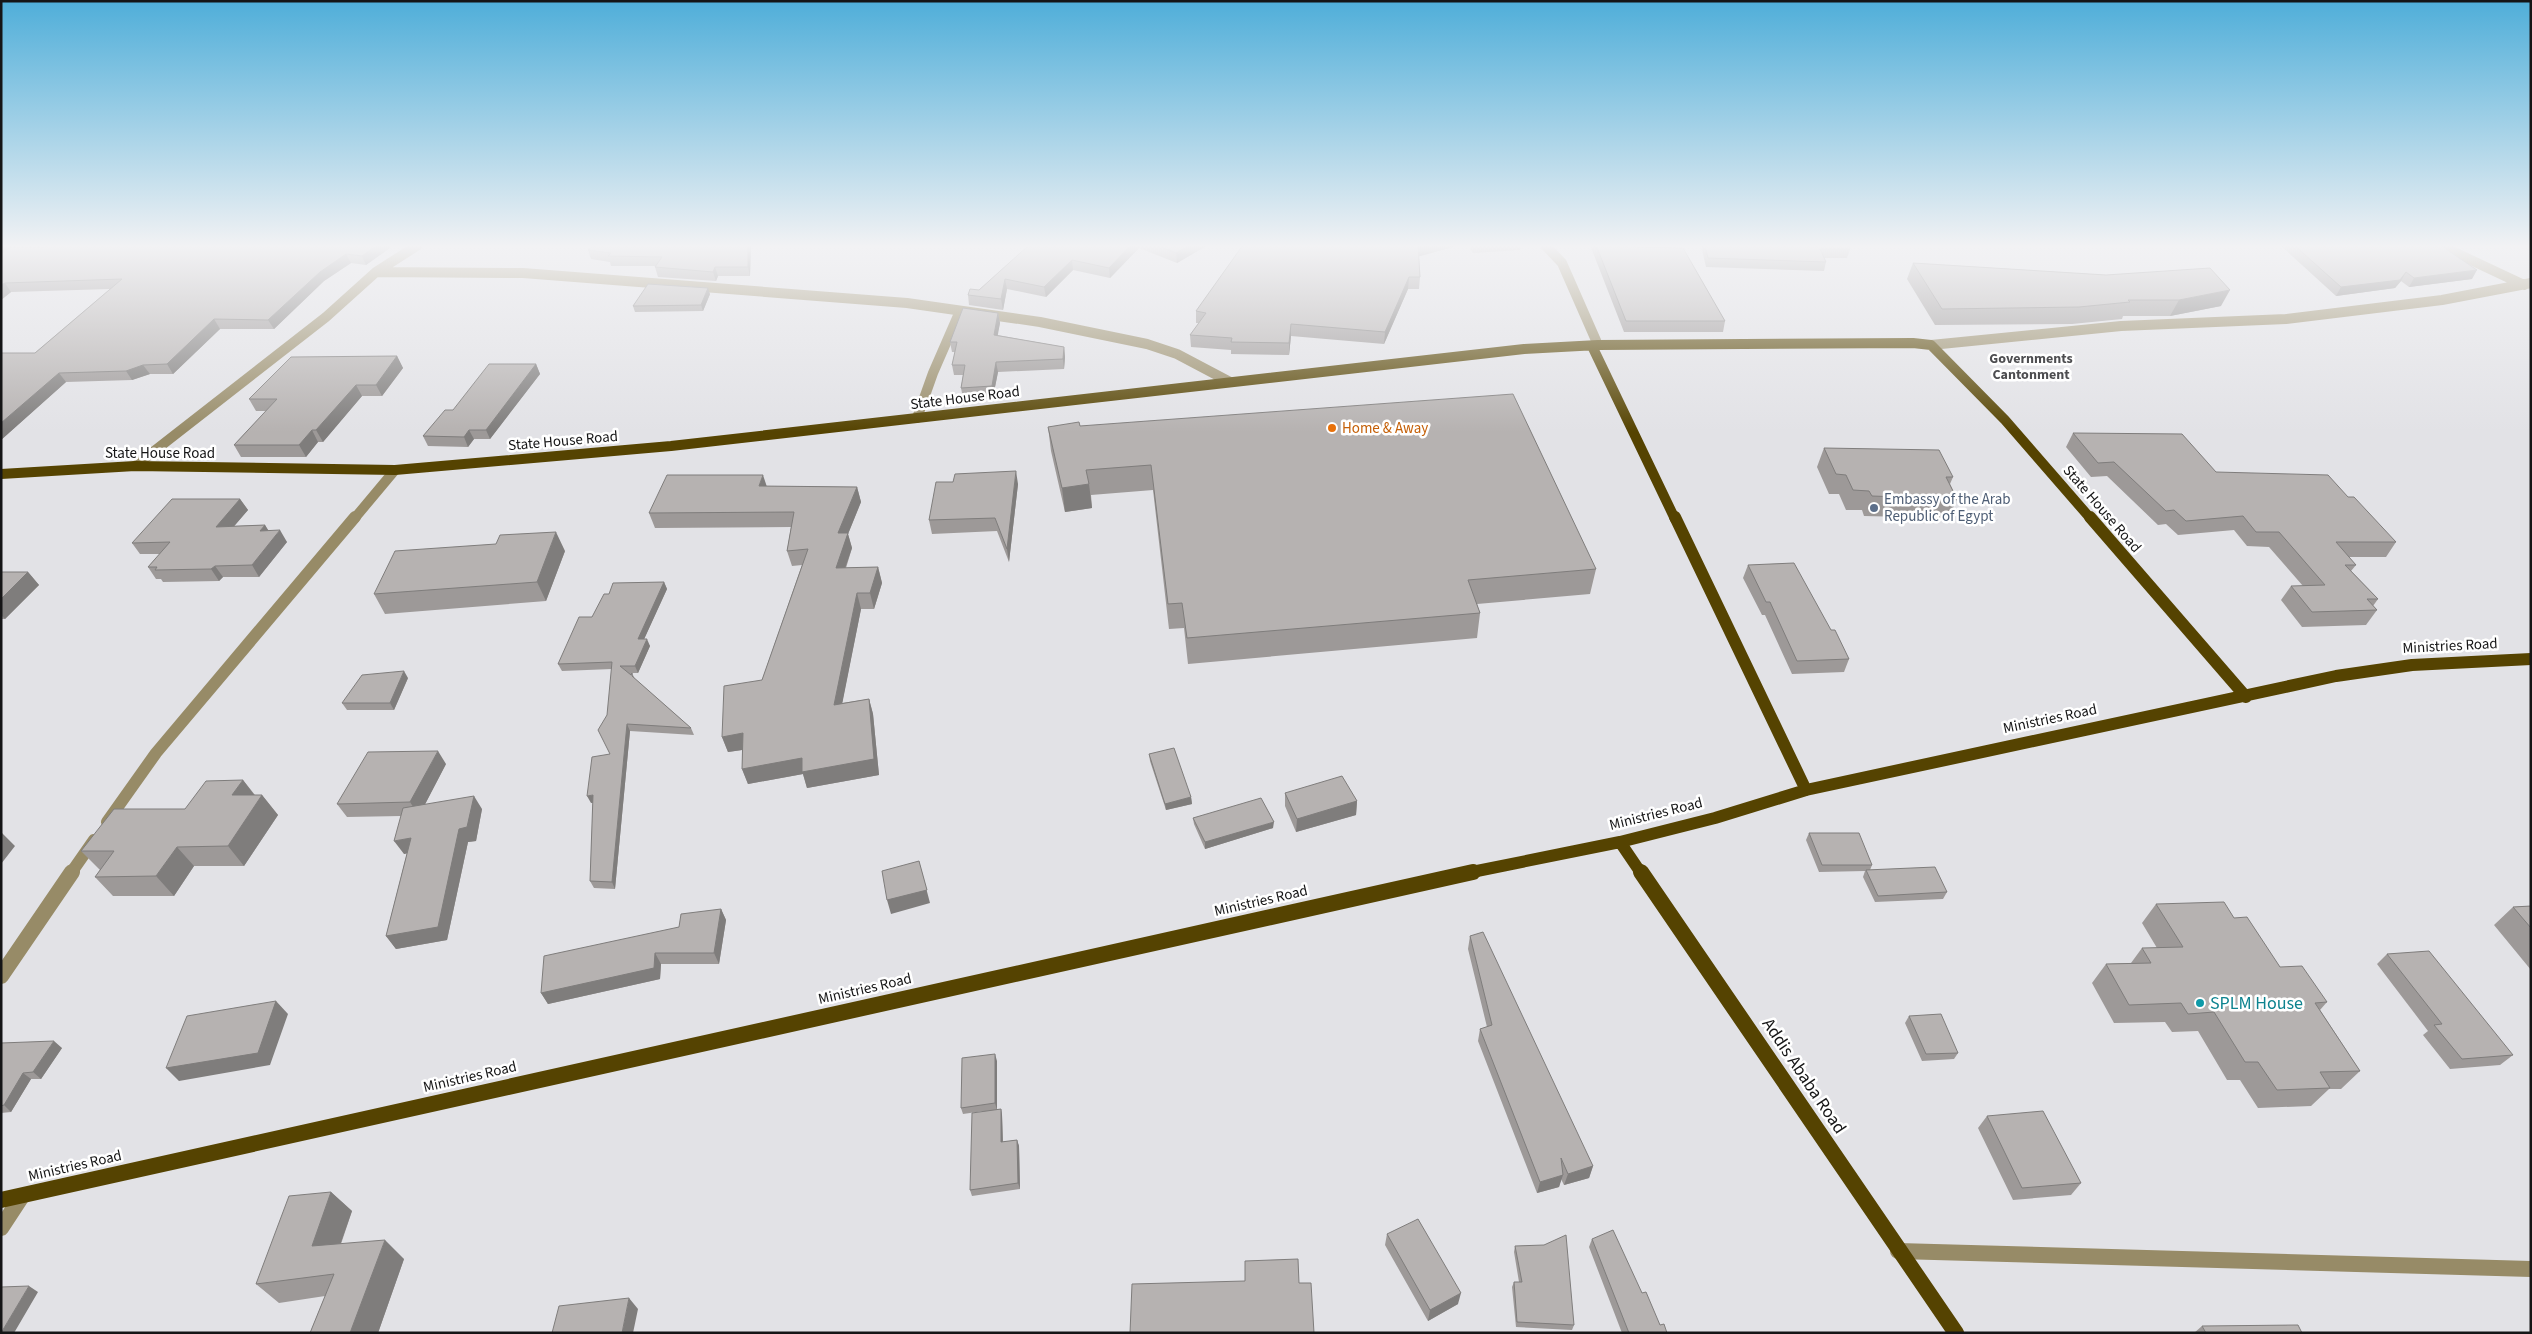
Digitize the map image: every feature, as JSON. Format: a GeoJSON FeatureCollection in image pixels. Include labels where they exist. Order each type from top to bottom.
{"type":"FeatureCollection","features":[{"type":"Feature","properties":{"kind":"main road","name":"State House Road"},"geometry":{"type":"LineString","coordinates":[[1,474],[135,466],[395,470],[671,446],[1485,352],[1595,345],[1913,343],[1931,345],[1948,360],[2011,427],[2246,697]]}},
{"type":"Feature","properties":{"kind":"main road"},"geometry":{"type":"LineString","coordinates":[[1595,345],[1806,790]]}},
{"type":"Feature","properties":{"kind":"main road","name":"Ministries Road"},"geometry":{"type":"LineString","coordinates":[[1,1200],[1499,866],[1620,842],[1715,818],[1806,790],[2246,697],[2336,676],[2412,665],[2531,659]]}},
{"type":"Feature","properties":{"kind":"main road","name":"Addis Ababa Road"},"geometry":{"type":"LineString","coordinates":[[1620,842],[1679,925],[1898,1251],[1956,1333]]}},
{"type":"Feature","properties":{"kind":"street"},"geometry":{"type":"LineString","coordinates":[[135,466],[337,307]]}},
{"type":"Feature","properties":{"kind":"street"},"geometry":{"type":"LineString","coordinates":[[935,307],[1040,322],[1147,344],[1177,354],[1230,382]]}},
{"type":"Feature","properties":{"kind":"street"},"geometry":{"type":"LineString","coordinates":[[1580,307],[1595,345]]}},
{"type":"Feature","properties":{"kind":"street","name":"State House Road"},"geometry":{"type":"LineString","coordinates":[[1931,345],[2121,326],[2286,319],[2382,307]]}},
{"type":"Feature","properties":{"kind":"street"},"geometry":{"type":"LineString","coordinates":[[917,418],[938,358],[960,311]]}},
{"type":"Feature","properties":{"kind":"street"},"geometry":{"type":"LineString","coordinates":[[1,976],[156,753],[395,470]]}},
{"type":"Feature","properties":{"kind":"street"},"geometry":{"type":"LineString","coordinates":[[1,1228],[22,1196]]}},
{"type":"Feature","properties":{"kind":"street"},"geometry":{"type":"LineString","coordinates":[[1898,1251],[2531,1269]]}},
{"type":"Feature","properties":{"kind":"building"},"geometry":{"type":"Polygon","coordinates":[[[89,307],[282,307],[268,320],[214,319],[167,364],[143,365],[126,371],[59,373],[1,423],[1,353],[35,353],[89,307]]]}},
{"type":"Feature","properties":{"kind":"building"},"geometry":{"type":"Polygon","coordinates":[[[1199,307],[1396,307],[1385,332],[1291,324],[1289,343],[1231,342],[1232,338],[1190,335],[1206,313],[1196,311],[1199,307]]]}},
{"type":"Feature","properties":{"kind":"building"},"geometry":{"type":"Polygon","coordinates":[[[1621,307],[1717,307],[1725,321],[1626,321],[1621,307]]]}},
{"type":"Feature","properties":{"kind":"building"},"geometry":{"type":"Polygon","coordinates":[[[1941,307],[2062,307],[1942,309],[1941,307]]]}},
{"type":"Feature","properties":{"kind":"building"},"geometry":{"type":"Polygon","coordinates":[[[963,308],[998,313],[994,335],[1064,347],[1063,359],[996,362],[992,386],[961,388],[965,365],[952,365],[957,342],[950,342],[963,308]]]}},
{"type":"Feature","properties":{"kind":"building"},"geometry":{"type":"Polygon","coordinates":[[[397,356],[376,385],[356,385],[316,430],[312,430],[299,445],[234,445],[277,399],[249,399],[291,357],[397,356]]]}},
{"type":"Feature","properties":{"kind":"building"},"geometry":{"type":"Polygon","coordinates":[[[489,364],[536,364],[486,430],[469,430],[464,437],[423,436],[445,410],[453,410],[489,364]]]}},
{"type":"Feature","properties":{"kind":"building"},"geometry":{"type":"Polygon","coordinates":[[[1513,394],[1596,569],[1468,580],[1480,613],[1187,638],[1182,603],[1168,604],[1151,465],[1086,470],[1089,484],[1062,488],[1048,427],[1079,422],[1080,426],[1513,394]]]}},
{"type":"Feature","properties":{"kind":"building"},"geometry":{"type":"Polygon","coordinates":[[[2073,433],[2182,434],[2216,472],[2328,475],[2348,497],[2354,497],[2396,542],[2336,542],[2356,565],[2345,565],[2378,599],[2367,599],[2377,610],[2312,612],[2291,586],[2325,585],[2279,532],[2256,532],[2243,516],[2186,521],[2174,510],[2166,511],[2114,462],[2098,463],[2073,433]]]}},
{"type":"Feature","properties":{"kind":"building"},"geometry":{"type":"Polygon","coordinates":[[[1824,448],[1939,450],[1953,477],[1946,477],[1957,499],[1872,496],[1869,491],[1853,490],[1846,475],[1836,474],[1824,448]]]}},
{"type":"Feature","properties":{"kind":"building"},"geometry":{"type":"Polygon","coordinates":[[[1016,471],[1007,549],[995,518],[929,520],[936,482],[953,482],[955,474],[1016,471]]]}},
{"type":"Feature","properties":{"kind":"building"},"geometry":{"type":"Polygon","coordinates":[[[667,475],[763,475],[759,486],[857,487],[838,533],[848,533],[836,568],[878,567],[870,593],[857,593],[834,705],[869,699],[874,759],[802,772],[802,758],[742,769],[743,733],[722,737],[724,686],[762,680],[808,549],[787,551],[794,512],[649,513],[667,475]]]}},
{"type":"Feature","properties":{"kind":"building"},"geometry":{"type":"Polygon","coordinates":[[[172,499],[240,499],[216,527],[265,525],[260,531],[280,530],[252,565],[215,566],[211,569],[155,570],[157,567],[148,567],[170,542],[132,543],[172,499]]]}},
{"type":"Feature","properties":{"kind":"building"},"geometry":{"type":"Polygon","coordinates":[[[556,532],[537,582],[374,594],[395,551],[496,544],[500,535],[556,532]]]}},
{"type":"Feature","properties":{"kind":"building"},"geometry":{"type":"Polygon","coordinates":[[[1794,563],[1831,630],[1835,630],[1849,659],[1797,661],[1770,602],[1766,602],[1748,565],[1794,563]]]}},
{"type":"Feature","properties":{"kind":"building"},"geometry":{"type":"Polygon","coordinates":[[[1,572],[28,572],[1,599],[1,572]]]}},
{"type":"Feature","properties":{"kind":"building"},"geometry":{"type":"Polygon","coordinates":[[[664,582],[638,639],[647,639],[635,666],[620,666],[631,675],[632,673],[632,676],[691,728],[627,724],[612,882],[590,881],[593,795],[587,796],[592,757],[610,754],[598,730],[607,715],[612,662],[558,664],[579,617],[592,617],[604,594],[609,594],[613,583],[664,582]]]}},
{"type":"Feature","properties":{"kind":"building"},"geometry":{"type":"Polygon","coordinates":[[[404,671],[390,703],[342,703],[362,675],[404,671]]]}},
{"type":"Feature","properties":{"kind":"building"},"geometry":{"type":"Polygon","coordinates":[[[1174,748],[1191,797],[1165,804],[1149,754],[1174,748]]]}},
{"type":"Feature","properties":{"kind":"building"},"geometry":{"type":"Polygon","coordinates":[[[438,751],[410,802],[337,804],[368,752],[438,751]]]}},
{"type":"Feature","properties":{"kind":"building"},"geometry":{"type":"Polygon","coordinates":[[[1342,776],[1357,801],[1297,819],[1285,793],[1342,776]]]}},
{"type":"Feature","properties":{"kind":"building"},"geometry":{"type":"Polygon","coordinates":[[[243,780],[232,795],[262,795],[228,846],[177,847],[156,876],[95,877],[114,851],[81,851],[114,809],[185,809],[206,781],[243,780]]]}},
{"type":"Feature","properties":{"kind":"building"},"geometry":{"type":"Polygon","coordinates":[[[474,796],[467,827],[459,829],[438,927],[386,936],[411,838],[394,841],[403,808],[474,796]]]}},
{"type":"Feature","properties":{"kind":"building"},"geometry":{"type":"Polygon","coordinates":[[[1261,798],[1274,822],[1205,842],[1193,818],[1261,798]]]}},
{"type":"Feature","properties":{"kind":"building"},"geometry":{"type":"Polygon","coordinates":[[[1809,833],[1859,833],[1872,865],[1822,865],[1809,833]]]}},
{"type":"Feature","properties":{"kind":"building"},"geometry":{"type":"Polygon","coordinates":[[[919,861],[927,890],[887,900],[882,871],[919,861]]]}},
{"type":"Feature","properties":{"kind":"building"},"geometry":{"type":"Polygon","coordinates":[[[1935,867],[1947,892],[1878,896],[1866,870],[1935,867]]]}},
{"type":"Feature","properties":{"kind":"building","name":"SPLM House"},"geometry":{"type":"Polygon","coordinates":[[[2224,902],[2234,918],[2247,917],[2280,967],[2302,966],[2327,1002],[2315,1003],[2360,1071],[2320,1072],[2330,1088],[2277,1090],[2258,1062],[2245,1062],[2214,1012],[2188,1014],[2181,1003],[2129,1005],[2106,964],[2151,963],[2142,948],[2183,947],[2156,904],[2224,902]]]}},
{"type":"Feature","properties":{"kind":"building"},"geometry":{"type":"Polygon","coordinates":[[[2531,906],[2531,928],[2513,907],[2531,906]]]}},
{"type":"Feature","properties":{"kind":"building"},"geometry":{"type":"Polygon","coordinates":[[[721,909],[714,953],[655,953],[654,968],[541,993],[544,956],[679,927],[681,914],[721,909]]]}},
{"type":"Feature","properties":{"kind":"building"},"geometry":{"type":"Polygon","coordinates":[[[1483,932],[1593,1166],[1568,1174],[1561,1158],[1563,1175],[1540,1182],[1480,1029],[1492,1025],[1470,936],[1483,932]]]}},
{"type":"Feature","properties":{"kind":"building"},"geometry":{"type":"Polygon","coordinates":[[[2429,951],[2513,1055],[2462,1059],[2434,1025],[2442,1024],[2387,954],[2429,951]]]}},
{"type":"Feature","properties":{"kind":"building"},"geometry":{"type":"Polygon","coordinates":[[[276,1001],[258,1053],[166,1068],[187,1016],[276,1001]]]}},
{"type":"Feature","properties":{"kind":"building"},"geometry":{"type":"Polygon","coordinates":[[[1941,1014],[1958,1053],[1926,1054],[1909,1016],[1941,1014]]]}},
{"type":"Feature","properties":{"kind":"building"},"geometry":{"type":"Polygon","coordinates":[[[54,1041],[33,1072],[23,1073],[4,1105],[1,1106],[1,1043],[54,1041]]]}},
{"type":"Feature","properties":{"kind":"building"},"geometry":{"type":"Polygon","coordinates":[[[995,1054],[995,1103],[961,1108],[962,1058],[995,1054]]]}},
{"type":"Feature","properties":{"kind":"building"},"geometry":{"type":"Polygon","coordinates":[[[1001,1109],[1001,1142],[1017,1140],[1018,1183],[970,1190],[972,1113],[1001,1109]]]}},
{"type":"Feature","properties":{"kind":"building"},"geometry":{"type":"Polygon","coordinates":[[[2043,1111],[2081,1183],[2022,1188],[1987,1116],[2043,1111]]]}},
{"type":"Feature","properties":{"kind":"building"},"geometry":{"type":"Polygon","coordinates":[[[331,1192],[312,1246],[385,1240],[350,1333],[310,1333],[334,1274],[256,1284],[289,1196],[331,1192]]]}},
{"type":"Feature","properties":{"kind":"building"},"geometry":{"type":"Polygon","coordinates":[[[1418,1219],[1461,1293],[1430,1310],[1387,1234],[1418,1219]]]}},
{"type":"Feature","properties":{"kind":"building"},"geometry":{"type":"Polygon","coordinates":[[[1613,1230],[1642,1293],[1646,1292],[1660,1325],[1664,1324],[1667,1333],[1629,1333],[1592,1239],[1613,1230]]]}},
{"type":"Feature","properties":{"kind":"building"},"geometry":{"type":"Polygon","coordinates":[[[1566,1235],[1574,1325],[1517,1322],[1514,1282],[1522,1282],[1515,1246],[1544,1245],[1566,1235]]]}},
{"type":"Feature","properties":{"kind":"building"},"geometry":{"type":"Polygon","coordinates":[[[1298,1259],[1299,1283],[1311,1283],[1314,1333],[1130,1333],[1132,1284],[1245,1281],[1245,1261],[1298,1259]]]}},
{"type":"Feature","properties":{"kind":"building"},"geometry":{"type":"Polygon","coordinates":[[[29,1286],[1,1333],[1,1287],[29,1286]]]}},
{"type":"Feature","properties":{"kind":"building"},"geometry":{"type":"Polygon","coordinates":[[[629,1298],[622,1333],[552,1333],[559,1306],[629,1298]]]}},
{"type":"Feature","properties":{"kind":"building"},"geometry":{"type":"Polygon","coordinates":[[[2298,1325],[2302,1333],[2206,1333],[2202,1326],[2298,1325]]]}},
{"type":"Feature","properties":{"kind":"place","name":"Home & Away"},"geometry":{"type":"Point","coordinates":[1332,428]}},
{"type":"Feature","properties":{"kind":"place","name":"Embassy of the Arab Republic of Egypt"},"geometry":{"type":"Point","coordinates":[1874,508]}},
{"type":"Feature","properties":{"kind":"place","name":"SPLM House"},"geometry":{"type":"Point","coordinates":[2200,1003]}},
{"type":"Feature","properties":{"kind":"district","name":"Governments Cantonment"},"geometry":{"type":"Point","coordinates":[2031,368]}}]}
